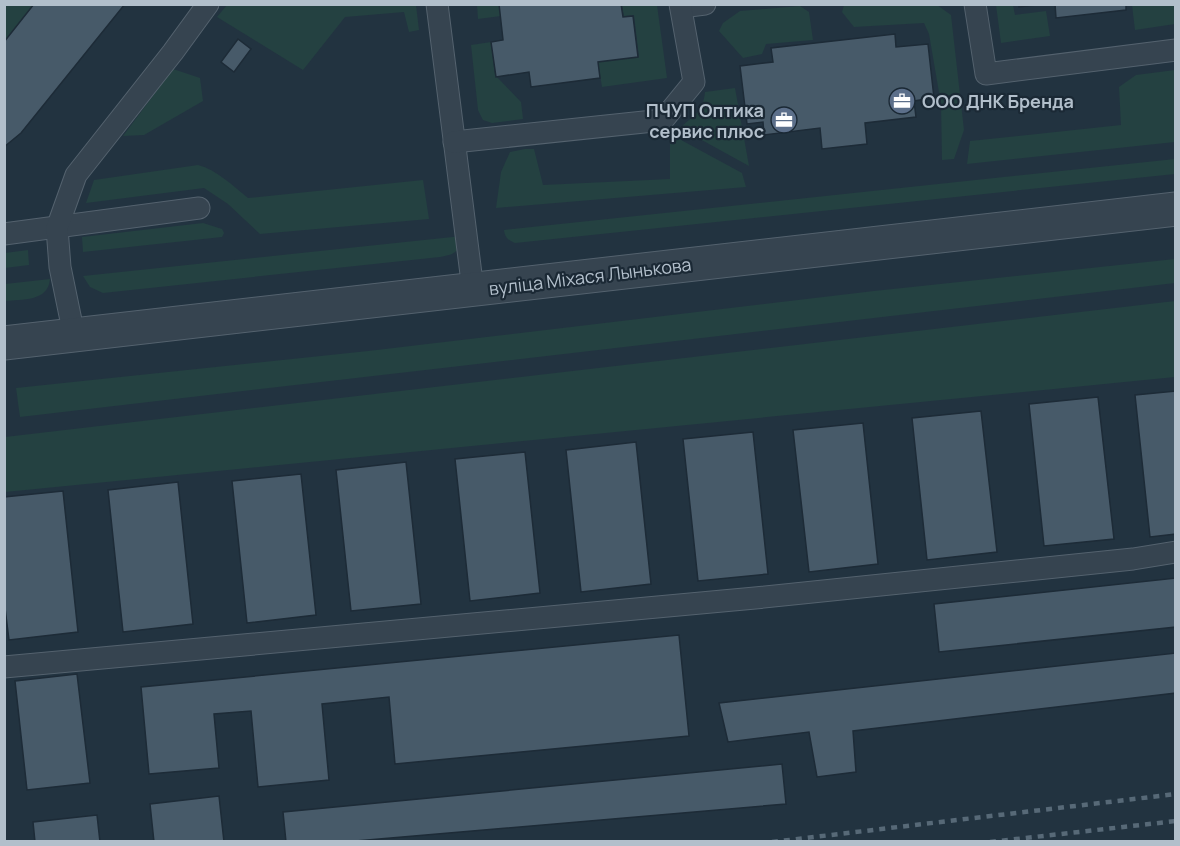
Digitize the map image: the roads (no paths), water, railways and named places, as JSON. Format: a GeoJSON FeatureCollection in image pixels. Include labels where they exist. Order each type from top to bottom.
{"type":"FeatureCollection","features":[{"type":"Feature","properties":{"kind":"street","name":"вуліца Міхася Лынькова"},"geometry":{"type":"LineString","coordinates":[[4,343],[1176,209]]}},
{"type":"Feature","properties":{"kind":"lane"},"geometry":{"type":"LineString","coordinates":[[74,335],[60,267],[57,228],[76,174],[208,4]]}},
{"type":"Feature","properties":{"kind":"lane"},"geometry":{"type":"LineString","coordinates":[[437,4],[473,290]]}},
{"type":"Feature","properties":{"kind":"lane"},"geometry":{"type":"LineString","coordinates":[[454,142],[663,120],[694,82],[681,6],[705,4]]}},
{"type":"Feature","properties":{"kind":"lane"},"geometry":{"type":"LineString","coordinates":[[975,4],[986,74],[1176,50]]}},
{"type":"Feature","properties":{"kind":"lane"},"geometry":{"type":"LineString","coordinates":[[4,234],[199,208]]}},
{"type":"Feature","properties":{"kind":"lane"},"geometry":{"type":"LineString","coordinates":[[4,667],[755,598],[1133,559],[1176,552]]}},
{"type":"Feature","properties":{"kind":"railway"},"geometry":{"type":"LineString","coordinates":[[772,842],[1176,794]]}},
{"type":"Feature","properties":{"kind":"railway"},"geometry":{"type":"LineString","coordinates":[[990,842],[1176,821]]}},
{"type":"Feature","properties":{"kind":"place","name":"ООО ДНК Бренда"},"geometry":{"type":"Point","coordinates":[902,101]}},
{"type":"Feature","properties":{"kind":"place","name":"ПЧУП Оптика сервис плюс"},"geometry":{"type":"Point","coordinates":[784,120]}}]}
